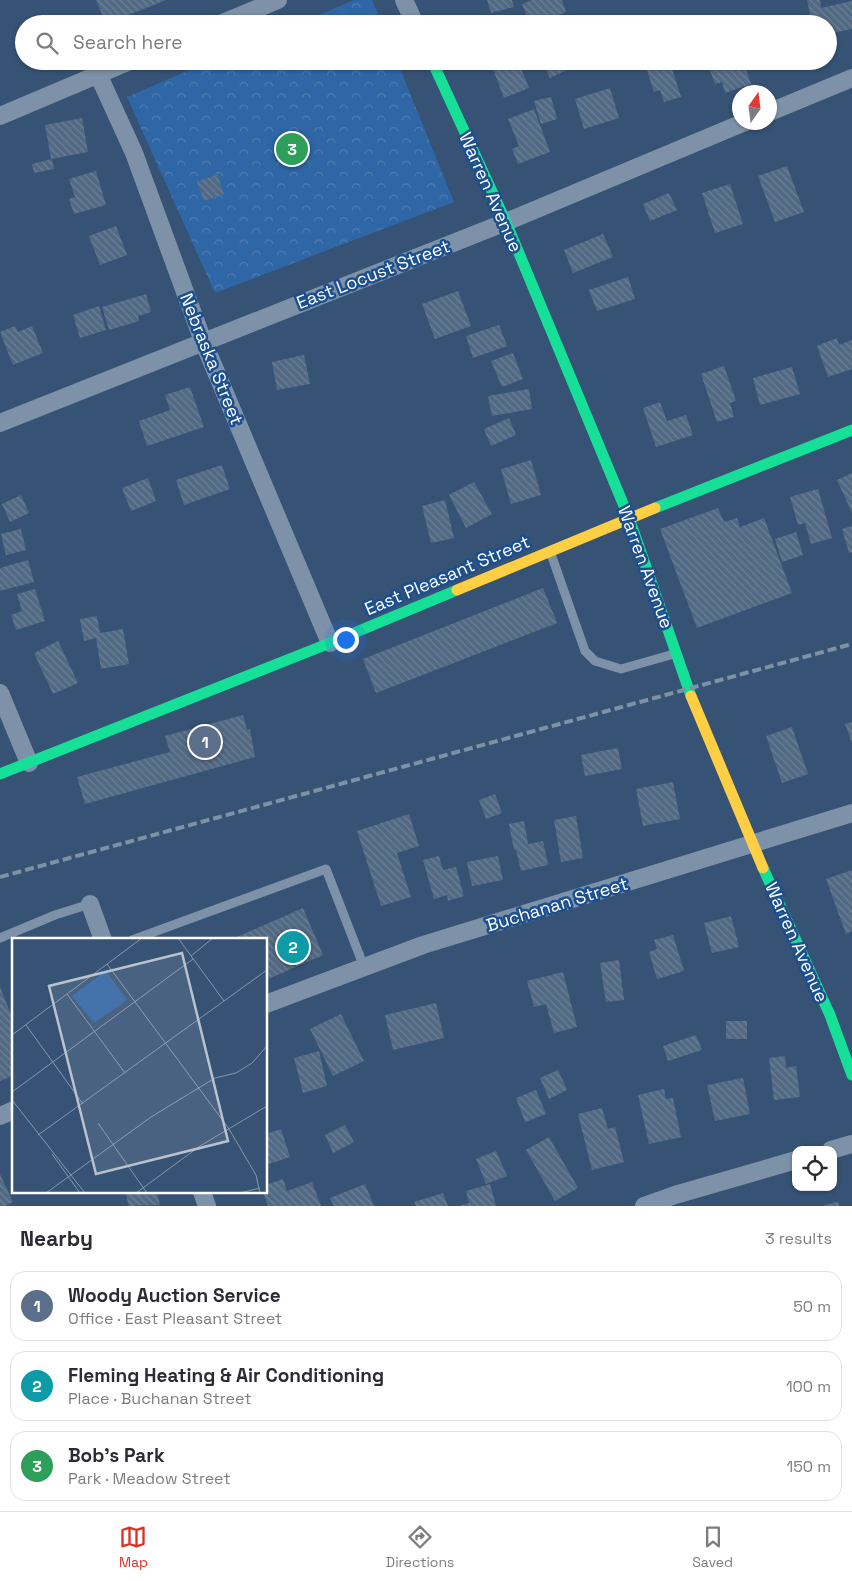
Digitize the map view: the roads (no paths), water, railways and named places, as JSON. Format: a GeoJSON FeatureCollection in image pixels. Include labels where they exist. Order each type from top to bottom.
{"type":"FeatureCollection","features":[{"type":"Feature","properties":{"kind":"street"},"geometry":{"type":"LineString","coordinates":[[242,15],[278,0]]}},
{"type":"Feature","properties":{"kind":"street"},"geometry":{"type":"LineString","coordinates":[[404,0],[411,15]]}},
{"type":"Feature","properties":{"kind":"street"},"geometry":{"type":"LineString","coordinates":[[0,116],[108,70]]}},
{"type":"Feature","properties":{"kind":"street","name":"Warren Avenue"},"geometry":{"type":"LineString","coordinates":[[436,70],[506,222],[630,518],[688,689],[752,844],[830,1015],[852,1074]]}},
{"type":"Feature","properties":{"kind":"street","name":"Nebraska Street"},"geometry":{"type":"LineString","coordinates":[[98,74],[134,153],[203,341],[330,643]]}},
{"type":"Feature","properties":{"kind":"street"},"geometry":{"type":"LineString","coordinates":[[777,109],[852,78]]}},
{"type":"Feature","properties":{"kind":"street","name":"East Locust Street"},"geometry":{"type":"LineString","coordinates":[[0,423],[506,222],[732,127]]}},
{"type":"Feature","properties":{"kind":"street","name":"East Pleasant Street"},"geometry":{"type":"LineString","coordinates":[[0,774],[330,643],[630,518],[852,430]]}},
{"type":"Feature","properties":{"kind":"street"},"geometry":{"type":"LineString","coordinates":[[0,693],[29,763]]}},
{"type":"Feature","properties":{"kind":"street","name":"Buchanan Street"},"geometry":{"type":"LineString","coordinates":[[268,1003],[423,945],[852,813]]}},
{"type":"Feature","properties":{"kind":"street"},"geometry":{"type":"LineString","coordinates":[[90,904],[102,938]]}},
{"type":"Feature","properties":{"kind":"street"},"geometry":{"type":"LineString","coordinates":[[0,1116],[12,1111]]}},
{"type":"Feature","properties":{"kind":"street"},"geometry":{"type":"LineString","coordinates":[[837,1148],[852,1144]]}},
{"type":"Feature","properties":{"kind":"street"},"geometry":{"type":"LineString","coordinates":[[644,1206],[675,1194],[792,1161]]}},
{"type":"Feature","properties":{"kind":"street"},"geometry":{"type":"LineString","coordinates":[[203,1194],[207,1206]]}},
{"type":"Feature","properties":{"kind":"lane"},"geometry":{"type":"LineString","coordinates":[[550,551],[585,651],[594,661],[620,669],[676,654]]}},
{"type":"Feature","properties":{"kind":"lane"},"geometry":{"type":"LineString","coordinates":[[137,938],[326,869],[364,967]]}},
{"type":"Feature","properties":{"kind":"lane"},"geometry":{"type":"LineString","coordinates":[[0,938],[55,915],[90,904]]}},
{"type":"Feature","properties":{"kind":"railway"},"geometry":{"type":"LineString","coordinates":[[0,877],[852,644]]}},
{"type":"Feature","properties":{"kind":"place","name":"Bob's Park"},"geometry":{"type":"Point","coordinates":[292,149]}},
{"type":"Feature","properties":{"kind":"place","name":"Woody Auction Service"},"geometry":{"type":"Point","coordinates":[205,742]}},
{"type":"Feature","properties":{"kind":"place","name":"Fleming Heating & Air Conditioning"},"geometry":{"type":"Point","coordinates":[293,947]}}]}
